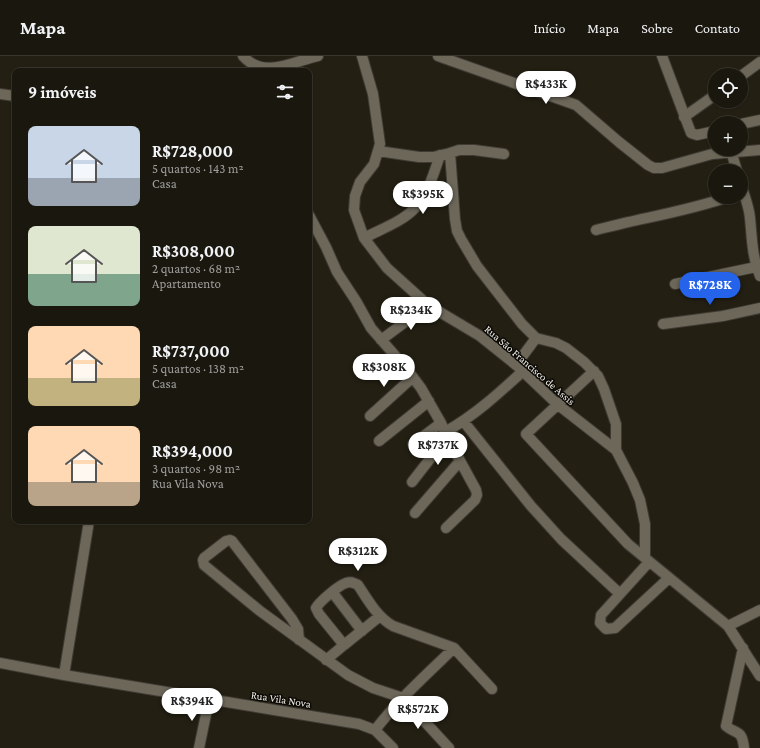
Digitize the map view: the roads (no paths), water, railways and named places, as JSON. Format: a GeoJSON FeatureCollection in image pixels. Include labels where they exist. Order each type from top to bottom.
{"type":"FeatureCollection","features":[{"type":"Feature","properties":{"kind":"street"},"geometry":{"type":"LineString","coordinates":[[243,56],[257,68],[281,68],[307,58],[318,56]]}},
{"type":"Feature","properties":{"kind":"street","name":"Rua São Francisco de Assis"},"geometry":{"type":"LineString","coordinates":[[362,56],[372,94],[380,144],[374,164],[360,182],[355,196],[354,210],[364,238],[387,268],[428,304],[480,336],[557,404],[616,450],[640,500],[645,524],[647,560]]}},
{"type":"Feature","properties":{"kind":"street"},"geometry":{"type":"LineString","coordinates":[[438,56],[576,105],[648,166],[662,168],[708,155]]}},
{"type":"Feature","properties":{"kind":"street"},"geometry":{"type":"LineString","coordinates":[[673,56],[663,59],[684,117],[692,134],[697,135],[708,132]]}},
{"type":"Feature","properties":{"kind":"street"},"geometry":{"type":"LineString","coordinates":[[748,71],[760,62]]}},
{"type":"Feature","properties":{"kind":"street"},"geometry":{"type":"LineString","coordinates":[[0,94],[12,96]]}},
{"type":"Feature","properties":{"kind":"street"},"geometry":{"type":"LineString","coordinates":[[684,117],[708,99]]}},
{"type":"Feature","properties":{"kind":"street"},"geometry":{"type":"LineString","coordinates":[[748,123],[760,120]]}},
{"type":"Feature","properties":{"kind":"street"},"geometry":{"type":"LineString","coordinates":[[378,151],[419,157],[433,157],[459,150],[474,150],[504,154]]}},
{"type":"Feature","properties":{"kind":"street"},"geometry":{"type":"LineString","coordinates":[[748,150],[760,150]]}},
{"type":"Feature","properties":{"kind":"street"},"geometry":{"type":"LineString","coordinates":[[364,238],[404,217],[416,208],[445,154]]}},
{"type":"Feature","properties":{"kind":"street"},"geometry":{"type":"LineString","coordinates":[[445,154],[457,231],[461,239],[477,266],[497,294],[536,338],[556,343],[584,362],[594,371],[604,389],[616,424],[616,450]]}},
{"type":"Feature","properties":{"kind":"street"},"geometry":{"type":"LineString","coordinates":[[596,230],[685,210],[708,203]]}},
{"type":"Feature","properties":{"kind":"street"},"geometry":{"type":"LineString","coordinates":[[675,284],[758,271],[752,246],[749,212],[746,204]]}},
{"type":"Feature","properties":{"kind":"street"},"geometry":{"type":"LineString","coordinates":[[312,221],[326,246],[337,272],[371,328],[413,377],[429,402],[476,490],[477,497],[463,513],[446,528]]}},
{"type":"Feature","properties":{"kind":"street"},"geometry":{"type":"LineString","coordinates":[[381,340],[428,304]]}},
{"type":"Feature","properties":{"kind":"street"},"geometry":{"type":"LineString","coordinates":[[663,324],[723,316],[760,308]]}},
{"type":"Feature","properties":{"kind":"street"},"geometry":{"type":"LineString","coordinates":[[413,444],[464,422],[495,396],[518,368],[536,338]]}},
{"type":"Feature","properties":{"kind":"street"},"geometry":{"type":"LineString","coordinates":[[594,371],[526,434],[628,544],[728,626],[760,676]]}},
{"type":"Feature","properties":{"kind":"street"},"geometry":{"type":"LineString","coordinates":[[370,416],[413,377]]}},
{"type":"Feature","properties":{"kind":"street"},"geometry":{"type":"LineString","coordinates":[[379,441],[429,402]]}},
{"type":"Feature","properties":{"kind":"street"},"geometry":{"type":"LineString","coordinates":[[464,422],[531,506],[561,539],[620,594]]}},
{"type":"Feature","properties":{"kind":"street"},"geometry":{"type":"LineString","coordinates":[[412,482],[445,431]]}},
{"type":"Feature","properties":{"kind":"street"},"geometry":{"type":"LineString","coordinates":[[415,513],[460,460]]}},
{"type":"Feature","properties":{"kind":"street"},"geometry":{"type":"LineString","coordinates":[[64,675],[89,524]]}},
{"type":"Feature","properties":{"kind":"street"},"geometry":{"type":"LineString","coordinates":[[299,640],[298,628],[292,619],[232,541],[226,541],[204,558],[204,564],[260,611],[299,640],[326,660],[348,675],[373,688],[402,698],[450,748]]}},
{"type":"Feature","properties":{"kind":"street"},"geometry":{"type":"LineString","coordinates":[[647,560],[601,615],[600,624],[606,629],[615,628],[669,578]]}},
{"type":"Feature","properties":{"kind":"street"},"geometry":{"type":"LineString","coordinates":[[344,646],[316,610],[317,605],[345,583],[354,582],[358,585],[380,616],[393,626],[454,648],[492,689]]}},
{"type":"Feature","properties":{"kind":"street"},"geometry":{"type":"LineString","coordinates":[[332,593],[362,631]]}},
{"type":"Feature","properties":{"kind":"street"},"geometry":{"type":"LineString","coordinates":[[728,626],[760,610]]}},
{"type":"Feature","properties":{"kind":"street"},"geometry":{"type":"LineString","coordinates":[[326,660],[380,616]]}},
{"type":"Feature","properties":{"kind":"street"},"geometry":{"type":"LineString","coordinates":[[375,730],[386,715],[402,698],[454,648]]}},
{"type":"Feature","properties":{"kind":"street"},"geometry":{"type":"LineString","coordinates":[[743,648],[726,726],[740,734],[743,739],[744,748]]}},
{"type":"Feature","properties":{"kind":"street","name":"Rua Vila Nova"},"geometry":{"type":"LineString","coordinates":[[0,663],[209,700],[359,724],[375,730],[393,748]]}},
{"type":"Feature","properties":{"kind":"street"},"geometry":{"type":"LineString","coordinates":[[199,748],[209,700]]}}]}
